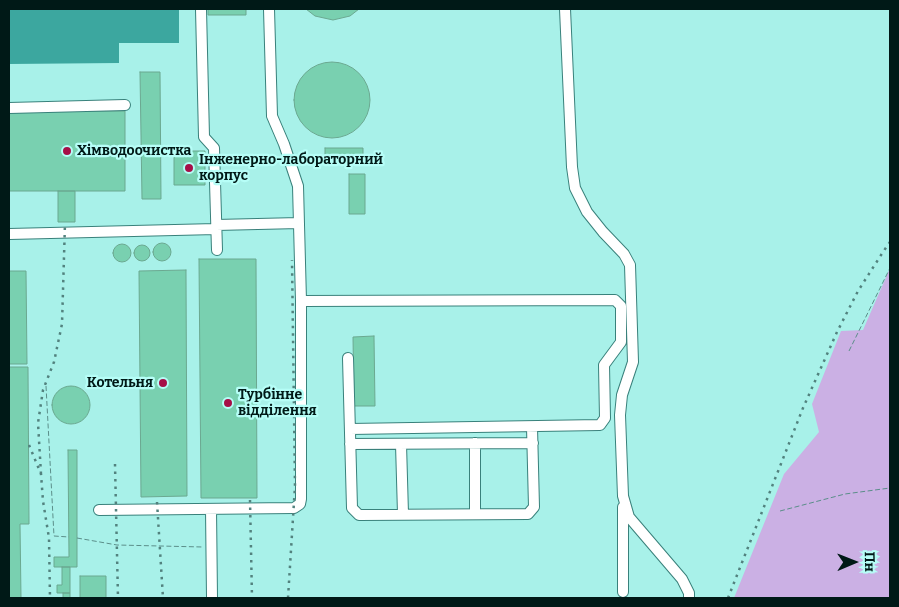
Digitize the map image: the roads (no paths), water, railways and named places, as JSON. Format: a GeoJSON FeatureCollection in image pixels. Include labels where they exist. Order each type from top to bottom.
{"type":"FeatureCollection","features":[{"type":"Feature","properties":{"kind":"lane"},"geometry":{"type":"LineString","coordinates":[[201,9],[204,137],[214,148],[217,250]]}},
{"type":"Feature","properties":{"kind":"lane"},"geometry":{"type":"LineString","coordinates":[[99,510],[294,508],[300,504],[301,301],[298,186],[272,116],[269,9]]}},
{"type":"Feature","properties":{"kind":"lane"},"geometry":{"type":"LineString","coordinates":[[565,9],[572,167],[575,188],[587,212],[624,254],[630,265],[633,362],[622,395],[620,415],[623,496],[623,592]]}},
{"type":"Feature","properties":{"kind":"lane"},"geometry":{"type":"LineString","coordinates":[[9,108],[125,105]]}},
{"type":"Feature","properties":{"kind":"lane"},"geometry":{"type":"LineString","coordinates":[[9,234],[299,223]]}},
{"type":"Feature","properties":{"kind":"lane"},"geometry":{"type":"LineString","coordinates":[[301,301],[618,301],[621,306],[621,342],[604,365],[604,418],[603,423],[597,426],[350,429]]}},
{"type":"Feature","properties":{"kind":"lane"},"geometry":{"type":"LineString","coordinates":[[348,358],[352,508],[359,515],[528,514],[534,507],[532,426]]}},
{"type":"Feature","properties":{"kind":"lane"},"geometry":{"type":"LineString","coordinates":[[475,443],[475,514]]}},
{"type":"Feature","properties":{"kind":"lane"},"geometry":{"type":"LineString","coordinates":[[350,444],[533,443]]}},
{"type":"Feature","properties":{"kind":"lane"},"geometry":{"type":"LineString","coordinates":[[402,444],[402,514]]}},
{"type":"Feature","properties":{"kind":"lane"},"geometry":{"type":"LineString","coordinates":[[623,496],[629,517],[682,579],[689,593],[689,598]]}},
{"type":"Feature","properties":{"kind":"lane"},"geometry":{"type":"LineString","coordinates":[[211,509],[212,598]]}},
{"type":"Feature","properties":{"kind":"water"},"geometry":{"type":"Polygon","coordinates":[[[9,9],[179,9],[179,43],[119,43],[119,63],[9,64],[9,9]]]}},
{"type":"Feature","properties":{"kind":"railway"},"geometry":{"type":"LineString","coordinates":[[41,474],[38,423],[43,390],[54,362],[62,324],[65,223]]}},
{"type":"Feature","properties":{"kind":"railway"},"geometry":{"type":"LineString","coordinates":[[728,598],[803,408],[837,332],[858,291],[890,242]]}},
{"type":"Feature","properties":{"kind":"railway"},"geometry":{"type":"LineString","coordinates":[[288,598],[295,486],[292,260]]}},
{"type":"Feature","properties":{"kind":"railway"},"geometry":{"type":"LineString","coordinates":[[29,445],[41,474],[49,538],[50,598]]}},
{"type":"Feature","properties":{"kind":"railway"},"geometry":{"type":"LineString","coordinates":[[115,464],[118,598]]}},
{"type":"Feature","properties":{"kind":"railway"},"geometry":{"type":"LineString","coordinates":[[250,500],[252,598]]}},
{"type":"Feature","properties":{"kind":"railway"},"geometry":{"type":"LineString","coordinates":[[157,502],[163,598]]}},
{"type":"Feature","properties":{"kind":"place","name":"Хімводоочистка"},"geometry":{"type":"Point","coordinates":[67,151]}},
{"type":"Feature","properties":{"kind":"place","name":"Інженерно-лабораторний корпус"},"geometry":{"type":"Point","coordinates":[189,168]}},
{"type":"Feature","properties":{"kind":"place","name":"Котельня"},"geometry":{"type":"Point","coordinates":[163,383]}},
{"type":"Feature","properties":{"kind":"place","name":"Турбінне відділення"},"geometry":{"type":"Point","coordinates":[228,403]}}]}
